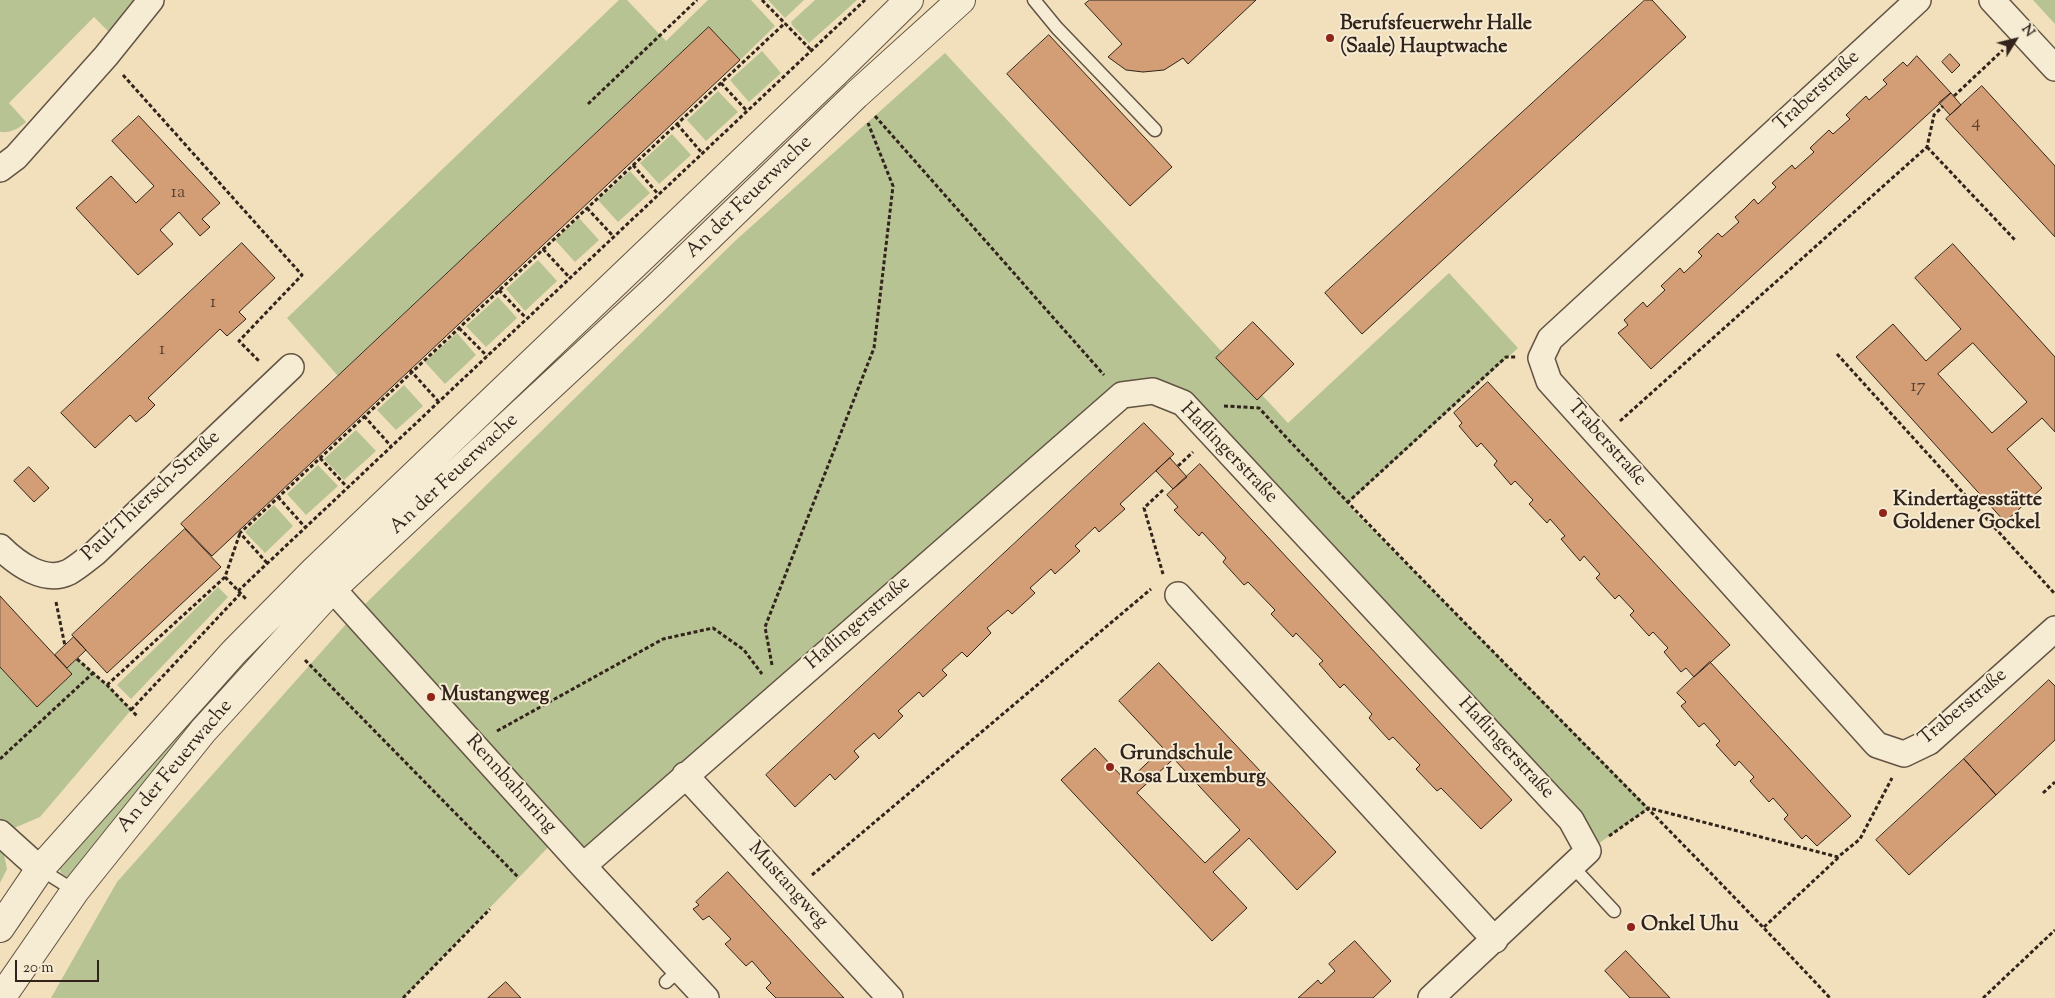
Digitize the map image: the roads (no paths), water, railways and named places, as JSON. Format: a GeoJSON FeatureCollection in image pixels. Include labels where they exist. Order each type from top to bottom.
{"type":"FeatureCollection","features":[{"type":"Feature","properties":{"kind":"street"},"geometry":{"type":"LineString","coordinates":[[5,159],[106,56],[151,0]]}},
{"type":"Feature","properties":{"kind":"street","name":"An der Feuerwache"},"geometry":{"type":"LineString","coordinates":[[1,998],[74,891],[203,731],[286,640],[324,579],[909,0]]}},
{"type":"Feature","properties":{"kind":"street","name":"An der Feuerwache"},"geometry":{"type":"LineString","coordinates":[[0,928],[40,869],[234,652],[266,620],[324,579],[655,289],[856,95],[961,0]]}},
{"type":"Feature","properties":{"kind":"street","name":"Traberstraße"},"geometry":{"type":"LineString","coordinates":[[1918,0],[1550,339],[1541,358],[1549,381],[1877,745],[1904,754],[1929,742],[2055,629]]}},
{"type":"Feature","properties":{"kind":"street"},"geometry":{"type":"LineString","coordinates":[[1992,0],[2055,68]]}},
{"type":"Feature","properties":{"kind":"street","name":"Paul-Thiersch-Straße"},"geometry":{"type":"LineString","coordinates":[[0,547],[27,568],[51,576],[69,572],[95,553],[284,374]]}},
{"type":"Feature","properties":{"kind":"street","name":"Haflingerstraße"},"geometry":{"type":"LineString","coordinates":[[583,866],[777,694],[1122,395],[1153,391],[1183,403],[1571,820],[1580,858]]}},
{"type":"Feature","properties":{"kind":"street","name":"Rennbahnring"},"geometry":{"type":"LineString","coordinates":[[324,579],[583,866],[673,976],[706,998]]}},
{"type":"Feature","properties":{"kind":"street"},"geometry":{"type":"LineString","coordinates":[[1166,586],[1495,940]]}},
{"type":"Feature","properties":{"kind":"street","name":"Mustangweg"},"geometry":{"type":"LineString","coordinates":[[685,775],[890,998]]}},
{"type":"Feature","properties":{"kind":"street"},"geometry":{"type":"LineString","coordinates":[[0,834],[40,869]]}},
{"type":"Feature","properties":{"kind":"street"},"geometry":{"type":"LineString","coordinates":[[1431,998],[1495,940],[1580,858]]}},
{"type":"Feature","properties":{"kind":"lane"},"geometry":{"type":"LineString","coordinates":[[1034,0],[1058,28],[1155,130]]}},
{"type":"Feature","properties":{"kind":"lane"},"geometry":{"type":"LineString","coordinates":[[1580,858],[1614,911]]}},
{"type":"Feature","properties":{"kind":"lane"},"geometry":{"type":"LineString","coordinates":[[40,869],[74,891]]}},
{"type":"Feature","properties":{"kind":"place","name":"Berufsfeuerwehr Halle (Saale) Hauptwache"},"geometry":{"type":"Point","coordinates":[1330,38]}},
{"type":"Feature","properties":{"kind":"place","name":"Kindertagesstätte Goldener Gockel"},"geometry":{"type":"Point","coordinates":[1883,513]}},
{"type":"Feature","properties":{"kind":"place","name":"Mustangweg"},"geometry":{"type":"Point","coordinates":[431,697]}},
{"type":"Feature","properties":{"kind":"place","name":"Grundschule Rosa Luxemburg"},"geometry":{"type":"Point","coordinates":[1110,767]}},
{"type":"Feature","properties":{"kind":"place","name":"Onkel Uhu"},"geometry":{"type":"Point","coordinates":[1631,927]}}]}
